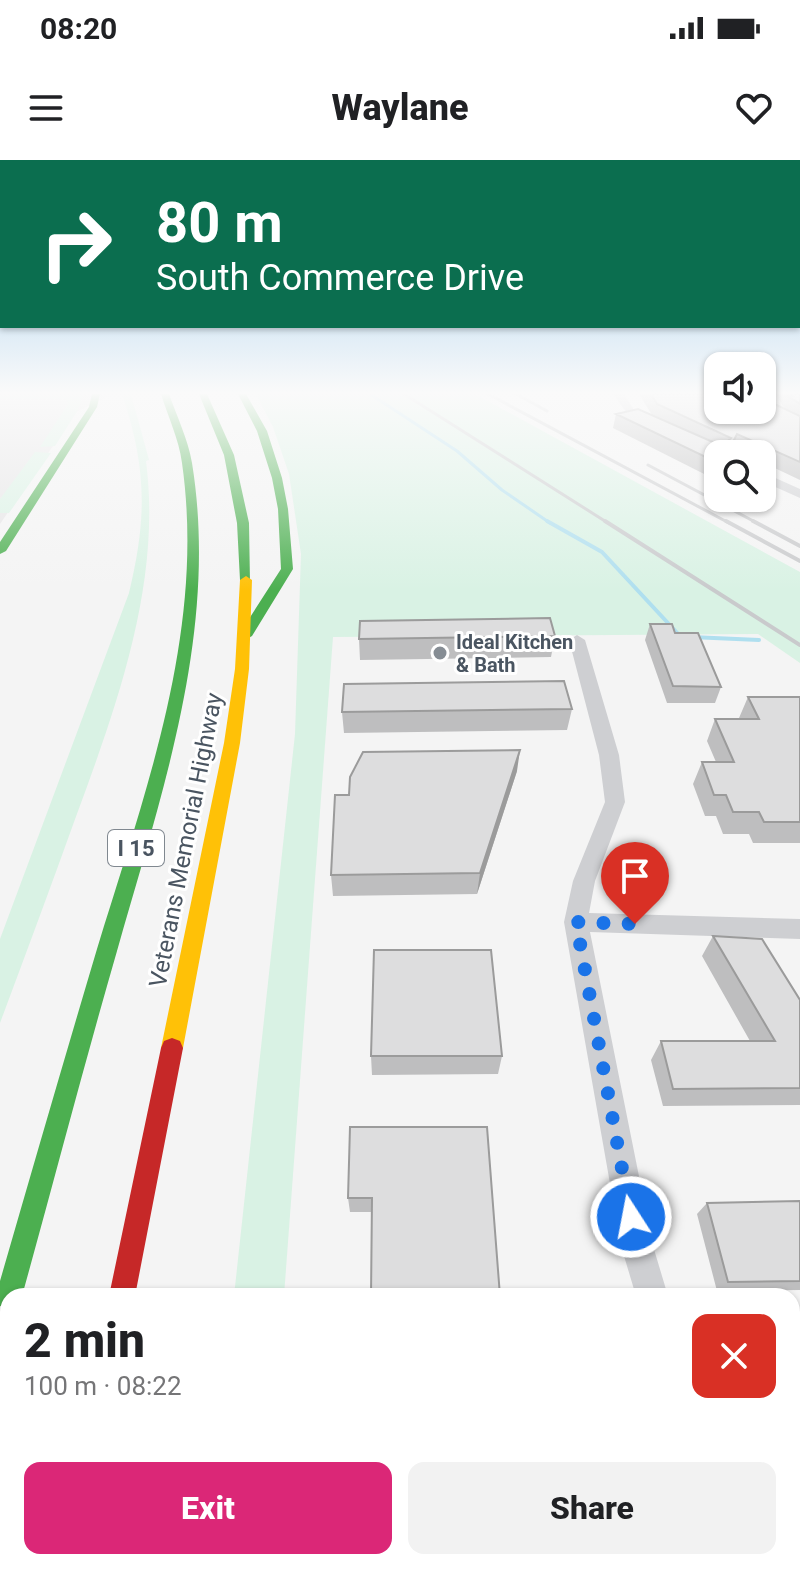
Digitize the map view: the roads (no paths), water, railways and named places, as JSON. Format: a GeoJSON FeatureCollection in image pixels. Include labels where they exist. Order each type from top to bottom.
{"type":"FeatureCollection","features":[{"type":"Feature","properties":{"kind":"main road"},"geometry":{"type":"LineString","coordinates":[[0,551],[59,460]]}},
{"type":"Feature","properties":{"kind":"main road","name":"Veterans Memorial Highway"},"geometry":{"type":"LineString","coordinates":[[11,1288],[158,771],[187,637],[195,541],[187,460]]}},
{"type":"Feature","properties":{"kind":"main road","name":"Veterans Memorial Highway"},"geometry":{"type":"LineString","coordinates":[[124,1288],[226,770],[244,637],[245,552],[240,506],[229,460]]}},
{"type":"Feature","properties":{"kind":"main road"},"geometry":{"type":"LineString","coordinates":[[244,637],[287,569],[283,509],[271,460]]}},
{"type":"Feature","properties":{"kind":"street"},"geometry":{"type":"LineString","coordinates":[[776,483],[800,494]]}},
{"type":"Feature","properties":{"kind":"street"},"geometry":{"type":"LineString","coordinates":[[577,640],[609,755],[615,802],[584,881],[576,922],[637,1246],[650,1288]]}},
{"type":"Feature","properties":{"kind":"street"},"geometry":{"type":"LineString","coordinates":[[576,922],[800,929]]}},
{"type":"Feature","properties":{"kind":"waterway"},"geometry":{"type":"LineString","coordinates":[[467,460],[502,490],[548,521]]}},
{"type":"Feature","properties":{"kind":"waterway"},"geometry":{"type":"LineString","coordinates":[[548,521],[602,552],[680,636]]}},
{"type":"Feature","properties":{"kind":"waterway"},"geometry":{"type":"LineString","coordinates":[[691,637],[759,640]]}},
{"type":"Feature","properties":{"kind":"railway"},"geometry":{"type":"LineString","coordinates":[[508,460],[608,523]]}},
{"type":"Feature","properties":{"kind":"railway"},"geometry":{"type":"LineString","coordinates":[[611,460],[729,523]]}},
{"type":"Feature","properties":{"kind":"railway"},"geometry":{"type":"LineString","coordinates":[[648,465],[757,523]]}},
{"type":"Feature","properties":{"kind":"railway"},"geometry":{"type":"LineString","coordinates":[[605,521],[800,645]]}},
{"type":"Feature","properties":{"kind":"railway"},"geometry":{"type":"LineString","coordinates":[[726,521],[800,561]]}},
{"type":"Feature","properties":{"kind":"railway"},"geometry":{"type":"LineString","coordinates":[[753,521],[800,546]]}},
{"type":"Feature","properties":{"kind":"place","name":"Ideal Kitchen & Bath"},"geometry":{"type":"Point","coordinates":[440,653]}}]}
